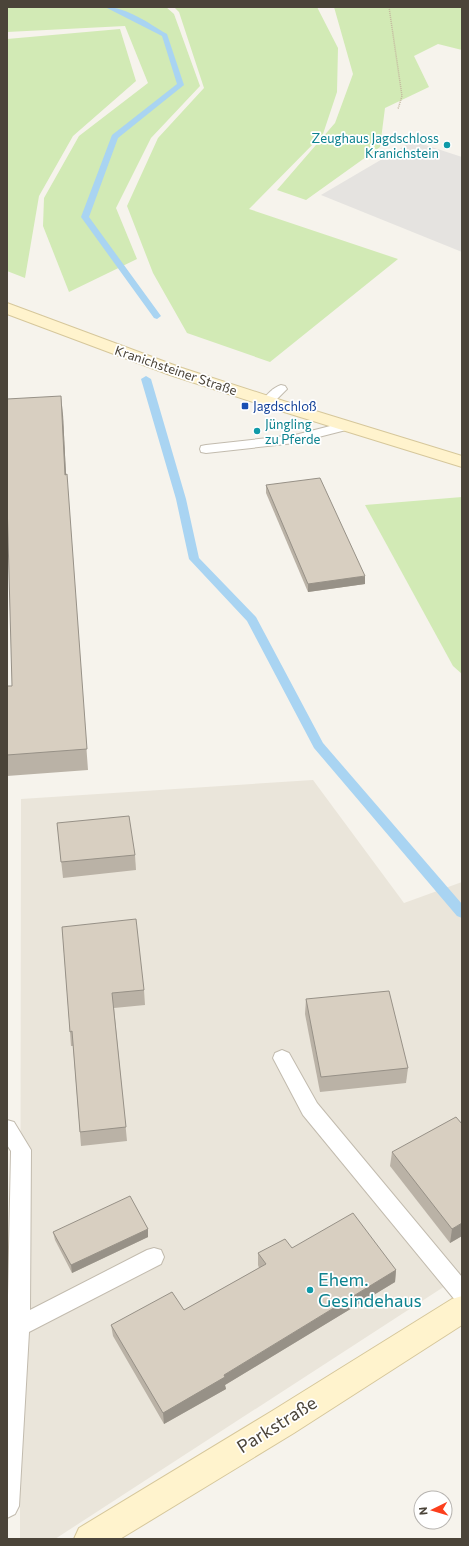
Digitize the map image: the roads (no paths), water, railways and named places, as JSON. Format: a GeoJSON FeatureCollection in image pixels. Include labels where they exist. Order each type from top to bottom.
{"type":"FeatureCollection","features":[{"type":"Feature","properties":{"kind":"main road","name":"Kranichsteiner Straße"},"geometry":{"type":"LineString","coordinates":[[7,308],[96,343],[268,401],[462,462]]}},
{"type":"Feature","properties":{"kind":"main road","name":"Parkstraße"},"geometry":{"type":"LineString","coordinates":[[90,1539],[283,1422],[462,1309]]}},
{"type":"Feature","properties":{"kind":"lane"},"geometry":{"type":"LineString","coordinates":[[268,401],[281,389]]}},
{"type":"Feature","properties":{"kind":"lane"},"geometry":{"type":"LineString","coordinates":[[206,448],[295,439],[346,426]]}},
{"type":"Feature","properties":{"kind":"lane"},"geometry":{"type":"LineString","coordinates":[[282,1058],[310,1109],[462,1293]]}},
{"type":"Feature","properties":{"kind":"lane"},"geometry":{"type":"LineString","coordinates":[[7,1128],[21,1150],[19,1326],[7,1506]]}},
{"type":"Feature","properties":{"kind":"lane"},"geometry":{"type":"LineString","coordinates":[[19,1326],[154,1257]]}},
{"type":"Feature","properties":{"kind":"waterway"},"geometry":{"type":"LineString","coordinates":[[108,7],[124,13],[165,35],[181,85],[115,137],[85,217],[157,316]]}},
{"type":"Feature","properties":{"kind":"waterway"},"geometry":{"type":"LineString","coordinates":[[146,379],[181,499],[194,559],[252,619],[318,745],[462,913]]}},
{"type":"Feature","properties":{"kind":"place","name":"Zeughaus Jagdschloss Kranichstein"},"geometry":{"type":"Point","coordinates":[447,145]}},
{"type":"Feature","properties":{"kind":"place","name":"Jagdschloß"},"geometry":{"type":"Point","coordinates":[245,406]}},
{"type":"Feature","properties":{"kind":"place","name":"Jüngling zu Pferde"},"geometry":{"type":"Point","coordinates":[257,431]}},
{"type":"Feature","properties":{"kind":"place","name":"Ehem. Gesindehaus"},"geometry":{"type":"Point","coordinates":[310,1290]}}]}
